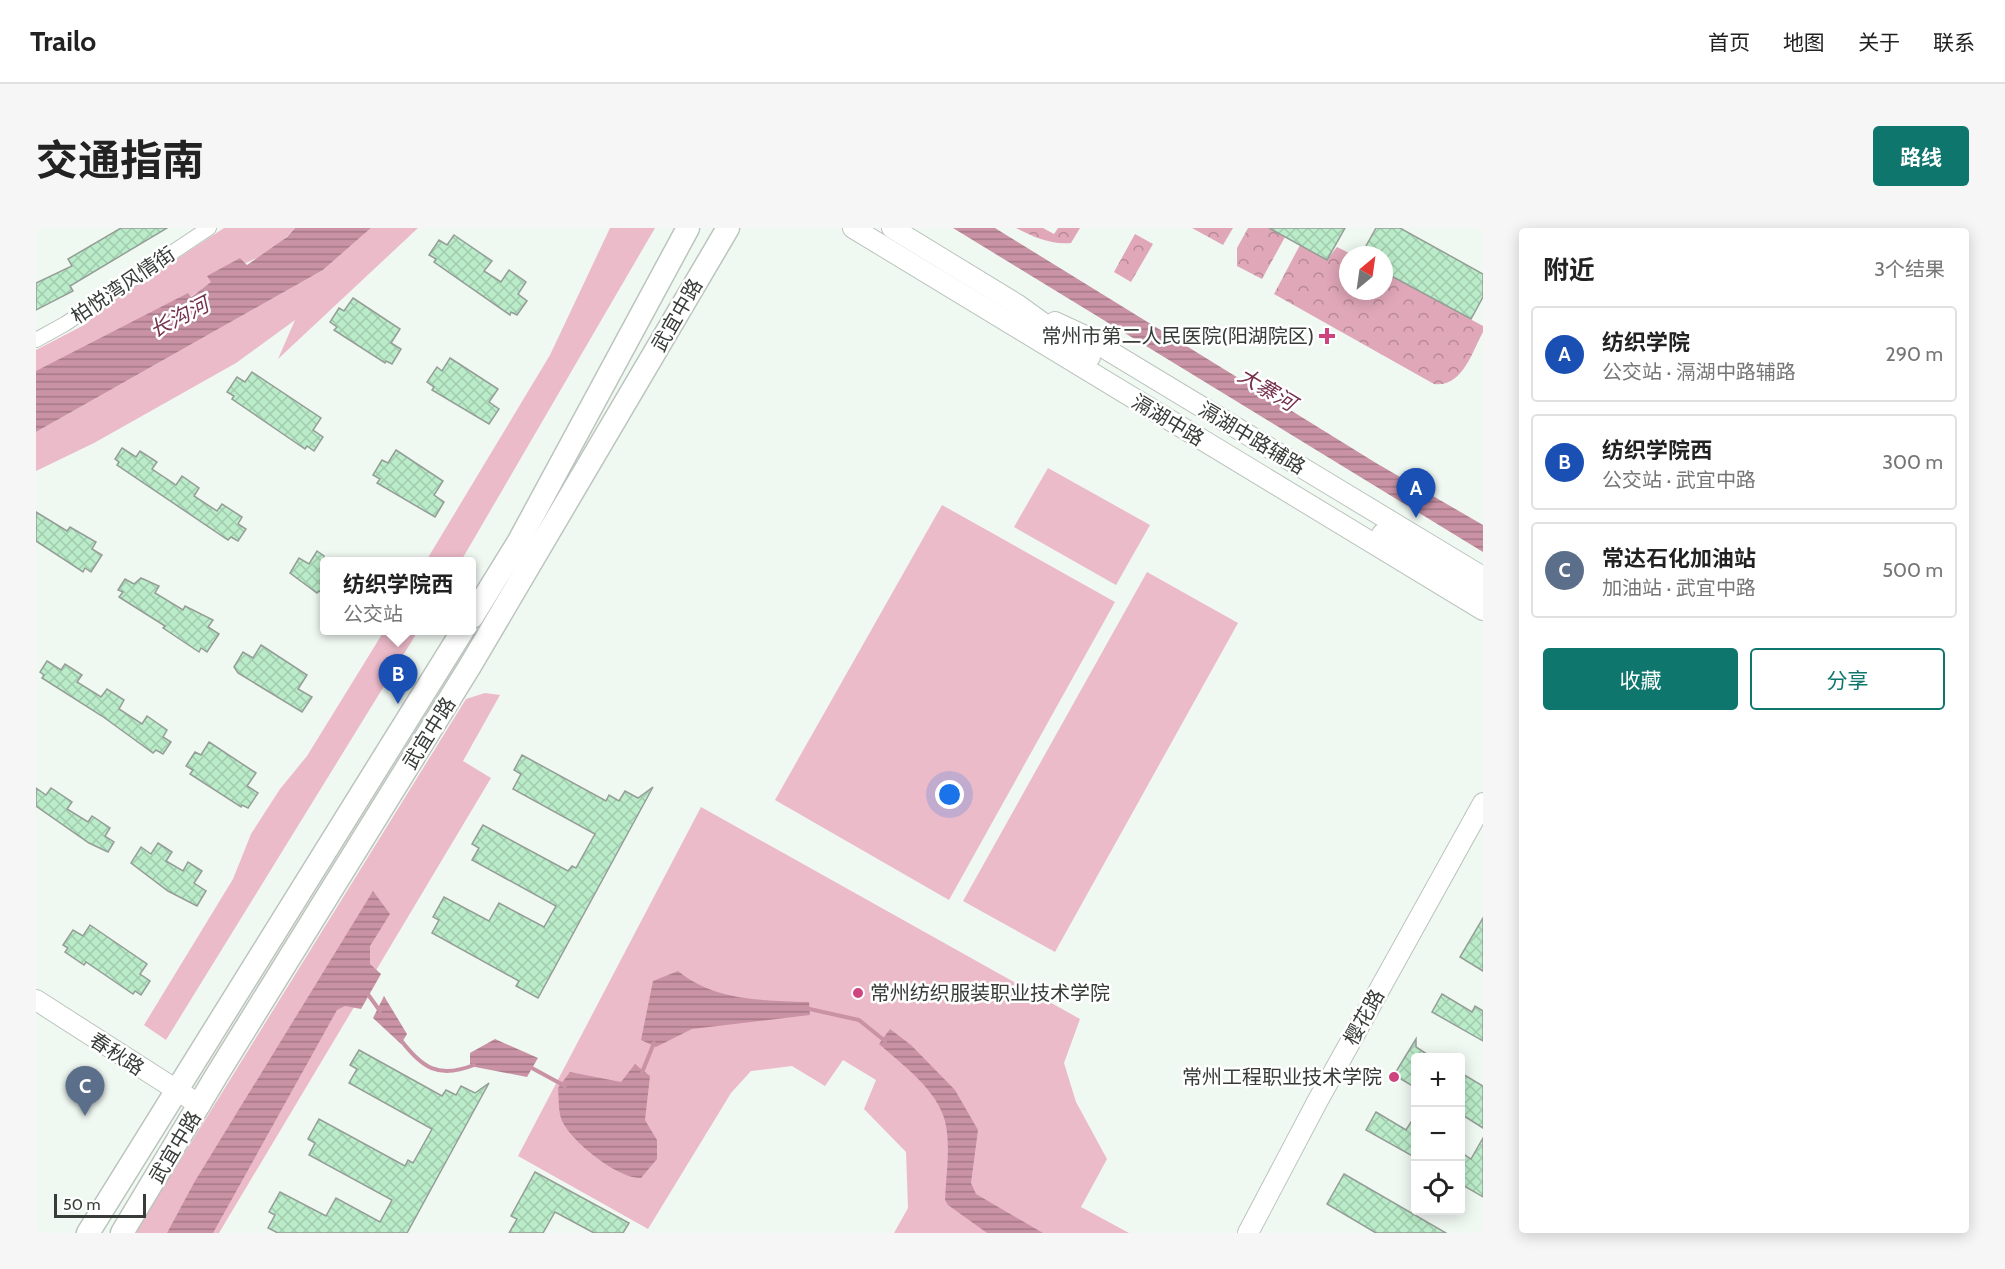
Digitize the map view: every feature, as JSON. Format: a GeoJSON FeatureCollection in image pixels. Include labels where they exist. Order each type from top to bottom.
{"type":"FeatureCollection","features":[{"type":"Feature","properties":{"kind":"main road","name":"武宜中路"},"geometry":{"type":"LineString","coordinates":[[476,609],[519,541],[688,228]]}},
{"type":"Feature","properties":{"kind":"main road","name":"武宜中路"},"geometry":{"type":"LineString","coordinates":[[122,1233],[467,672],[728,228]]}},
{"type":"Feature","properties":{"kind":"main road","name":"武宜中路"},"geometry":{"type":"LineString","coordinates":[[88,1233],[460,635]]}},
{"type":"Feature","properties":{"kind":"street","name":"柏悦湾风情街"},"geometry":{"type":"LineString","coordinates":[[36,340],[65,324],[209,228]]}},
{"type":"Feature","properties":{"kind":"street","name":"滆湖中路"},"geometry":{"type":"LineString","coordinates":[[853,228],[1483,610]]}},
{"type":"Feature","properties":{"kind":"street","name":"滆湖中路"},"geometry":{"type":"LineString","coordinates":[[892,228],[1018,305],[1074,347],[1483,594]]}},
{"type":"Feature","properties":{"kind":"street","name":"滆湖中路辅路"},"geometry":{"type":"LineString","coordinates":[[1018,305],[1081,334],[1483,577]]}},
{"type":"Feature","properties":{"kind":"street","name":"樱花路"},"geometry":{"type":"LineString","coordinates":[[1248,1233],[1317,1102],[1483,803]]}},
{"type":"Feature","properties":{"kind":"street","name":"樱花路"},"geometry":{"type":"LineString","coordinates":[[1262,1233],[1297,1165],[1483,831]]}},
{"type":"Feature","properties":{"kind":"street","name":"春秋路"},"geometry":{"type":"LineString","coordinates":[[36,986],[179,1085],[200,1105]]}},
{"type":"Feature","properties":{"kind":"street","name":"春秋路"},"geometry":{"type":"LineString","coordinates":[[36,1000],[179,1085]]}},
{"type":"Feature","properties":{"kind":"shaded area"},"geometry":{"type":"Polygon","coordinates":[[[224,228],[295,228],[266,253],[208,276],[212,282],[190,297],[187,294],[36,372],[36,350],[86,324],[101,309],[224,228]]]}},
{"type":"Feature","properties":{"kind":"shaded area"},"geometry":{"type":"Polygon","coordinates":[[[371,228],[418,228],[278,359],[295,320],[236,363],[94,443],[36,471],[36,432],[323,270],[371,228]]]}},
{"type":"Feature","properties":{"kind":"shaded area"},"geometry":{"type":"Polygon","coordinates":[[[610,228],[655,228],[463,557],[428,557],[550,355],[610,228]]]}},
{"type":"Feature","properties":{"kind":"shaded area"},"geometry":{"type":"Polygon","coordinates":[[[1048,468],[1150,525],[1116,585],[1014,527],[1048,468]]]}},
{"type":"Feature","properties":{"kind":"shaded area"},"geometry":{"type":"Polygon","coordinates":[[[942,505],[1115,602],[949,900],[775,800],[942,505]]]}},
{"type":"Feature","properties":{"kind":"shaded area"},"geometry":{"type":"Polygon","coordinates":[[[1147,572],[1238,623],[1055,952],[963,901],[1147,572]]]}},
{"type":"Feature","properties":{"kind":"shaded area"},"geometry":{"type":"Polygon","coordinates":[[[382,635],[416,635],[166,1040],[144,1025],[233,879],[251,834],[280,789],[307,756],[382,635]]]}},
{"type":"Feature","properties":{"kind":"shaded area"},"geometry":{"type":"Polygon","coordinates":[[[485,693],[500,695],[463,761],[491,778],[219,1233],[135,1233],[466,699],[485,693]]]}},
{"type":"Feature","properties":{"kind":"shaded area"},"geometry":{"type":"Polygon","coordinates":[[[701,807],[1080,1019],[1064,1063],[1076,1102],[1107,1159],[1081,1207],[1129,1233],[894,1233],[908,1208],[906,1152],[864,1109],[876,1080],[843,1060],[825,1086],[792,1066],[751,1071],[731,1093],[648,1229],[518,1156],[701,807]]]}},
{"type":"Feature","properties":{"kind":"green space"},"geometry":{"type":"Polygon","coordinates":[[[1016,228],[1043,228],[1054,234],[1058,228],[1080,228],[1071,243],[1056,243],[1016,228]]]}},
{"type":"Feature","properties":{"kind":"green space"},"geometry":{"type":"Polygon","coordinates":[[[1192,228],[1233,228],[1223,245],[1192,228]]]}},
{"type":"Feature","properties":{"kind":"green space"},"geometry":{"type":"Polygon","coordinates":[[[1248,228],[1269,228],[1285,237],[1262,279],[1237,266],[1237,248],[1248,228]]]}},
{"type":"Feature","properties":{"kind":"green space"},"geometry":{"type":"Polygon","coordinates":[[[1135,234],[1153,244],[1131,282],[1114,272],[1135,234]]]}},
{"type":"Feature","properties":{"kind":"green space"},"geometry":{"type":"Polygon","coordinates":[[[1300,245],[1327,260],[1337,247],[1339,248],[1339,300],[1393,300],[1393,277],[1483,326],[1483,332],[1459,375],[1444,384],[1434,384],[1274,294],[1300,245]]]}},
{"type":"Feature","properties":{"kind":"water","name":"长沟河"},"geometry":{"type":"Polygon","coordinates":[[[295,228],[371,228],[323,270],[36,432],[36,371],[188,293],[191,297],[211,282],[207,276],[240,258],[247,265],[287,237],[295,228]]]}},
{"type":"Feature","properties":{"kind":"water"},"geometry":{"type":"Polygon","coordinates":[[[953,228],[995,228],[1376,463],[1483,525],[1483,552],[953,228]]]}},
{"type":"Feature","properties":{"kind":"water"},"geometry":{"type":"Polygon","coordinates":[[[373,891],[390,914],[370,946],[370,964],[381,974],[361,1009],[345,1006],[337,1010],[213,1233],[167,1233],[195,1181],[373,891]]]}},
{"type":"Feature","properties":{"kind":"water"},"geometry":{"type":"Polygon","coordinates":[[[678,971],[708,989],[724,994],[757,999],[809,1002],[810,1015],[692,1029],[656,1047],[641,1040],[653,981],[678,971]]]}},
{"type":"Feature","properties":{"kind":"water"},"geometry":{"type":"Polygon","coordinates":[[[384,996],[407,1034],[401,1044],[373,1018],[384,996]]]}},
{"type":"Feature","properties":{"kind":"water"},"geometry":{"type":"Polygon","coordinates":[[[890,1029],[911,1045],[955,1090],[978,1130],[971,1183],[976,1194],[1043,1233],[987,1233],[948,1205],[945,1200],[948,1151],[945,1121],[935,1099],[927,1089],[879,1044],[890,1029]]]}},
{"type":"Feature","properties":{"kind":"water"},"geometry":{"type":"Polygon","coordinates":[[[495,1039],[538,1058],[527,1077],[470,1066],[470,1053],[495,1039]]]}},
{"type":"Feature","properties":{"kind":"water"},"geometry":{"type":"Polygon","coordinates":[[[635,1064],[650,1076],[645,1120],[657,1140],[657,1159],[641,1178],[620,1172],[585,1149],[567,1130],[559,1109],[558,1088],[570,1072],[621,1082],[635,1064]]]}},
{"type":"Feature","properties":{"kind":"building"},"geometry":{"type":"Polygon","coordinates":[[[121,228],[167,228],[70,286],[73,291],[36,310],[36,283],[72,266],[68,259],[121,228]]]}},
{"type":"Feature","properties":{"kind":"building"},"geometry":{"type":"Polygon","coordinates":[[[1269,228],[1345,228],[1327,260],[1269,228]]]}},
{"type":"Feature","properties":{"kind":"building"},"geometry":{"type":"Polygon","coordinates":[[[1376,228],[1400,228],[1483,274],[1483,297],[1471,319],[1393,277],[1393,246],[1366,246],[1376,228]]]}},
{"type":"Feature","properties":{"kind":"building"},"geometry":{"type":"Polygon","coordinates":[[[454,235],[492,261],[484,271],[501,282],[509,270],[526,282],[518,294],[527,301],[517,315],[511,312],[510,315],[434,262],[436,259],[429,255],[439,240],[447,245],[454,235]]]}},
{"type":"Feature","properties":{"kind":"building"},"geometry":{"type":"Polygon","coordinates":[[[353,298],[400,329],[391,343],[401,349],[392,364],[386,361],[385,363],[334,330],[337,327],[330,322],[339,308],[344,311],[353,298]]]}},
{"type":"Feature","properties":{"kind":"building"},"geometry":{"type":"Polygon","coordinates":[[[450,358],[498,389],[489,402],[499,409],[489,424],[432,390],[434,387],[427,382],[437,367],[442,371],[450,358]]]}},
{"type":"Feature","properties":{"kind":"building"},"geometry":{"type":"Polygon","coordinates":[[[252,372],[321,418],[313,430],[323,437],[314,451],[307,446],[305,449],[232,399],[234,396],[227,392],[237,377],[245,382],[252,372]]]}},
{"type":"Feature","properties":{"kind":"building"},"geometry":{"type":"Polygon","coordinates":[[[122,448],[136,457],[140,451],[157,462],[152,469],[176,485],[182,476],[199,488],[194,496],[217,511],[222,504],[242,517],[238,524],[246,529],[238,541],[231,537],[228,540],[117,465],[119,462],[115,459],[122,448]]]}},
{"type":"Feature","properties":{"kind":"building"},"geometry":{"type":"Polygon","coordinates":[[[396,450],[443,481],[434,495],[444,502],[435,517],[377,483],[380,479],[373,475],[382,460],[388,463],[396,450]]]}},
{"type":"Feature","properties":{"kind":"building"},"geometry":{"type":"Polygon","coordinates":[[[36,512],[67,531],[70,527],[96,542],[92,549],[102,555],[91,572],[85,568],[83,572],[36,541],[36,512]]]}},
{"type":"Feature","properties":{"kind":"building"},"geometry":{"type":"Polygon","coordinates":[[[317,551],[324,556],[320,557],[320,592],[317,593],[290,573],[299,558],[309,564],[317,551]]]}},
{"type":"Feature","properties":{"kind":"building"},"geometry":{"type":"Polygon","coordinates":[[[141,578],[159,586],[155,593],[183,610],[185,606],[213,620],[208,627],[219,634],[207,652],[201,648],[199,652],[163,628],[165,626],[119,597],[123,592],[118,590],[125,579],[134,584],[141,578]]]}},
{"type":"Feature","properties":{"kind":"building"},"geometry":{"type":"Polygon","coordinates":[[[261,645],[307,675],[298,689],[312,697],[302,712],[238,673],[234,667],[243,652],[253,658],[261,645]]]}},
{"type":"Feature","properties":{"kind":"building"},"geometry":{"type":"Polygon","coordinates":[[[47,661],[61,670],[65,664],[82,675],[77,682],[101,697],[107,689],[124,700],[119,709],[142,724],[147,716],[167,730],[163,737],[171,742],[163,754],[156,750],[153,753],[102,716],[42,678],[44,675],[40,672],[47,661]]]}},
{"type":"Feature","properties":{"kind":"building"},"geometry":{"type":"Polygon","coordinates":[[[209,742],[256,773],[247,786],[258,793],[248,808],[242,805],[241,807],[190,774],[193,770],[186,766],[195,752],[201,755],[209,742]]]}},
{"type":"Feature","properties":{"kind":"building"},"geometry":{"type":"Polygon","coordinates":[[[522,755],[606,801],[609,795],[619,801],[625,791],[638,798],[653,787],[538,998],[516,986],[519,981],[432,933],[439,920],[433,917],[444,897],[489,921],[499,903],[544,927],[556,906],[472,860],[479,848],[472,844],[483,825],[568,871],[572,866],[576,868],[595,834],[513,789],[521,774],[514,770],[522,755]]]}},
{"type":"Feature","properties":{"kind":"building"},"geometry":{"type":"Polygon","coordinates":[[[36,788],[46,795],[51,788],[72,802],[67,809],[88,822],[92,816],[110,828],[105,836],[114,842],[108,852],[89,843],[36,806],[36,788]]]}},
{"type":"Feature","properties":{"kind":"building"},"geometry":{"type":"Polygon","coordinates":[[[158,843],[172,852],[166,861],[183,871],[188,862],[202,871],[194,883],[206,891],[197,906],[168,891],[131,863],[141,847],[151,854],[158,843]]]}},
{"type":"Feature","properties":{"kind":"building"},"geometry":{"type":"Polygon","coordinates":[[[1483,918],[1483,971],[1460,957],[1483,918]]]}},
{"type":"Feature","properties":{"kind":"building"},"geometry":{"type":"Polygon","coordinates":[[[90,925],[147,964],[140,974],[150,981],[141,995],[135,991],[133,994],[86,962],[84,965],[65,952],[68,948],[63,945],[73,930],[83,936],[90,925]]]}},
{"type":"Feature","properties":{"kind":"building"},"geometry":{"type":"Polygon","coordinates":[[[1442,994],[1472,1012],[1475,1006],[1483,1011],[1483,1041],[1432,1012],[1442,994]]]}},
{"type":"Feature","properties":{"kind":"building"},"geometry":{"type":"Polygon","coordinates":[[[1416,1039],[1416,1047],[1425,1053],[1411,1053],[1411,1085],[1394,1075],[1416,1039]]]}},
{"type":"Feature","properties":{"kind":"building"},"geometry":{"type":"Polygon","coordinates":[[[359,1050],[442,1096],[446,1090],[456,1095],[461,1086],[475,1093],[489,1083],[407,1233],[278,1233],[268,1228],[275,1215],[269,1212],[280,1192],[326,1216],[336,1198],[380,1222],[392,1200],[309,1155],[315,1143],[308,1139],[319,1119],[405,1166],[408,1160],[413,1163],[432,1129],[349,1083],[357,1069],[350,1065],[359,1050]]]}},
{"type":"Feature","properties":{"kind":"building"},"geometry":{"type":"Polygon","coordinates":[[[1465,1075],[1483,1086],[1483,1128],[1465,1117],[1465,1075]]]}},
{"type":"Feature","properties":{"kind":"building"},"geometry":{"type":"Polygon","coordinates":[[[1376,1112],[1406,1130],[1411,1122],[1411,1155],[1366,1130],[1376,1112]]]}},
{"type":"Feature","properties":{"kind":"building"},"geometry":{"type":"Polygon","coordinates":[[[1483,1138],[1483,1197],[1465,1186],[1465,1155],[1471,1159],[1483,1138]]]}},
{"type":"Feature","properties":{"kind":"building"},"geometry":{"type":"Polygon","coordinates":[[[535,1172],[629,1223],[623,1233],[594,1233],[555,1212],[543,1233],[509,1233],[517,1219],[511,1216],[535,1172]]]}},
{"type":"Feature","properties":{"kind":"building"},"geometry":{"type":"Polygon","coordinates":[[[1344,1174],[1411,1213],[1411,1215],[1446,1233],[1376,1233],[1327,1204],[1344,1174]]]}},
{"type":"Feature","properties":{"kind":"waterway"},"geometry":{"type":"LineString","coordinates":[[367,993],[380,1011]]}},
{"type":"Feature","properties":{"kind":"waterway"},"geometry":{"type":"LineString","coordinates":[[805,1008],[859,1020],[885,1041]]}},
{"type":"Feature","properties":{"kind":"waterway"},"geometry":{"type":"LineString","coordinates":[[400,1039],[416,1057],[432,1068],[450,1071],[474,1065]]}},
{"type":"Feature","properties":{"kind":"waterway"},"geometry":{"type":"LineString","coordinates":[[641,1075],[654,1043]]}},
{"type":"Feature","properties":{"kind":"waterway"},"geometry":{"type":"LineString","coordinates":[[530,1067],[565,1086]]}},
{"type":"Feature","properties":{"kind":"place","name":"常州市第二人民医院(阳湖院区)"},"geometry":{"type":"Point","coordinates":[1327,336]}},
{"type":"Feature","properties":{"kind":"place","name":"纺织学院"},"geometry":{"type":"Point","coordinates":[1416,518]}},
{"type":"Feature","properties":{"kind":"place","name":"纺织学院西"},"geometry":{"type":"Point","coordinates":[398,704]}},
{"type":"Feature","properties":{"kind":"place","name":"常州纺织服装职业技术学院"},"geometry":{"type":"Point","coordinates":[858,993]}},
{"type":"Feature","properties":{"kind":"place","name":"常州工程职业技术学院"},"geometry":{"type":"Point","coordinates":[1394,1077]}},
{"type":"Feature","properties":{"kind":"place","name":"常达石化加油站"},"geometry":{"type":"Point","coordinates":[85,1116]}},
{"type":"Feature","properties":{"kind":"water label","name":"大寨河"},"geometry":{"type":"Point","coordinates":[1267,389]}}]}
